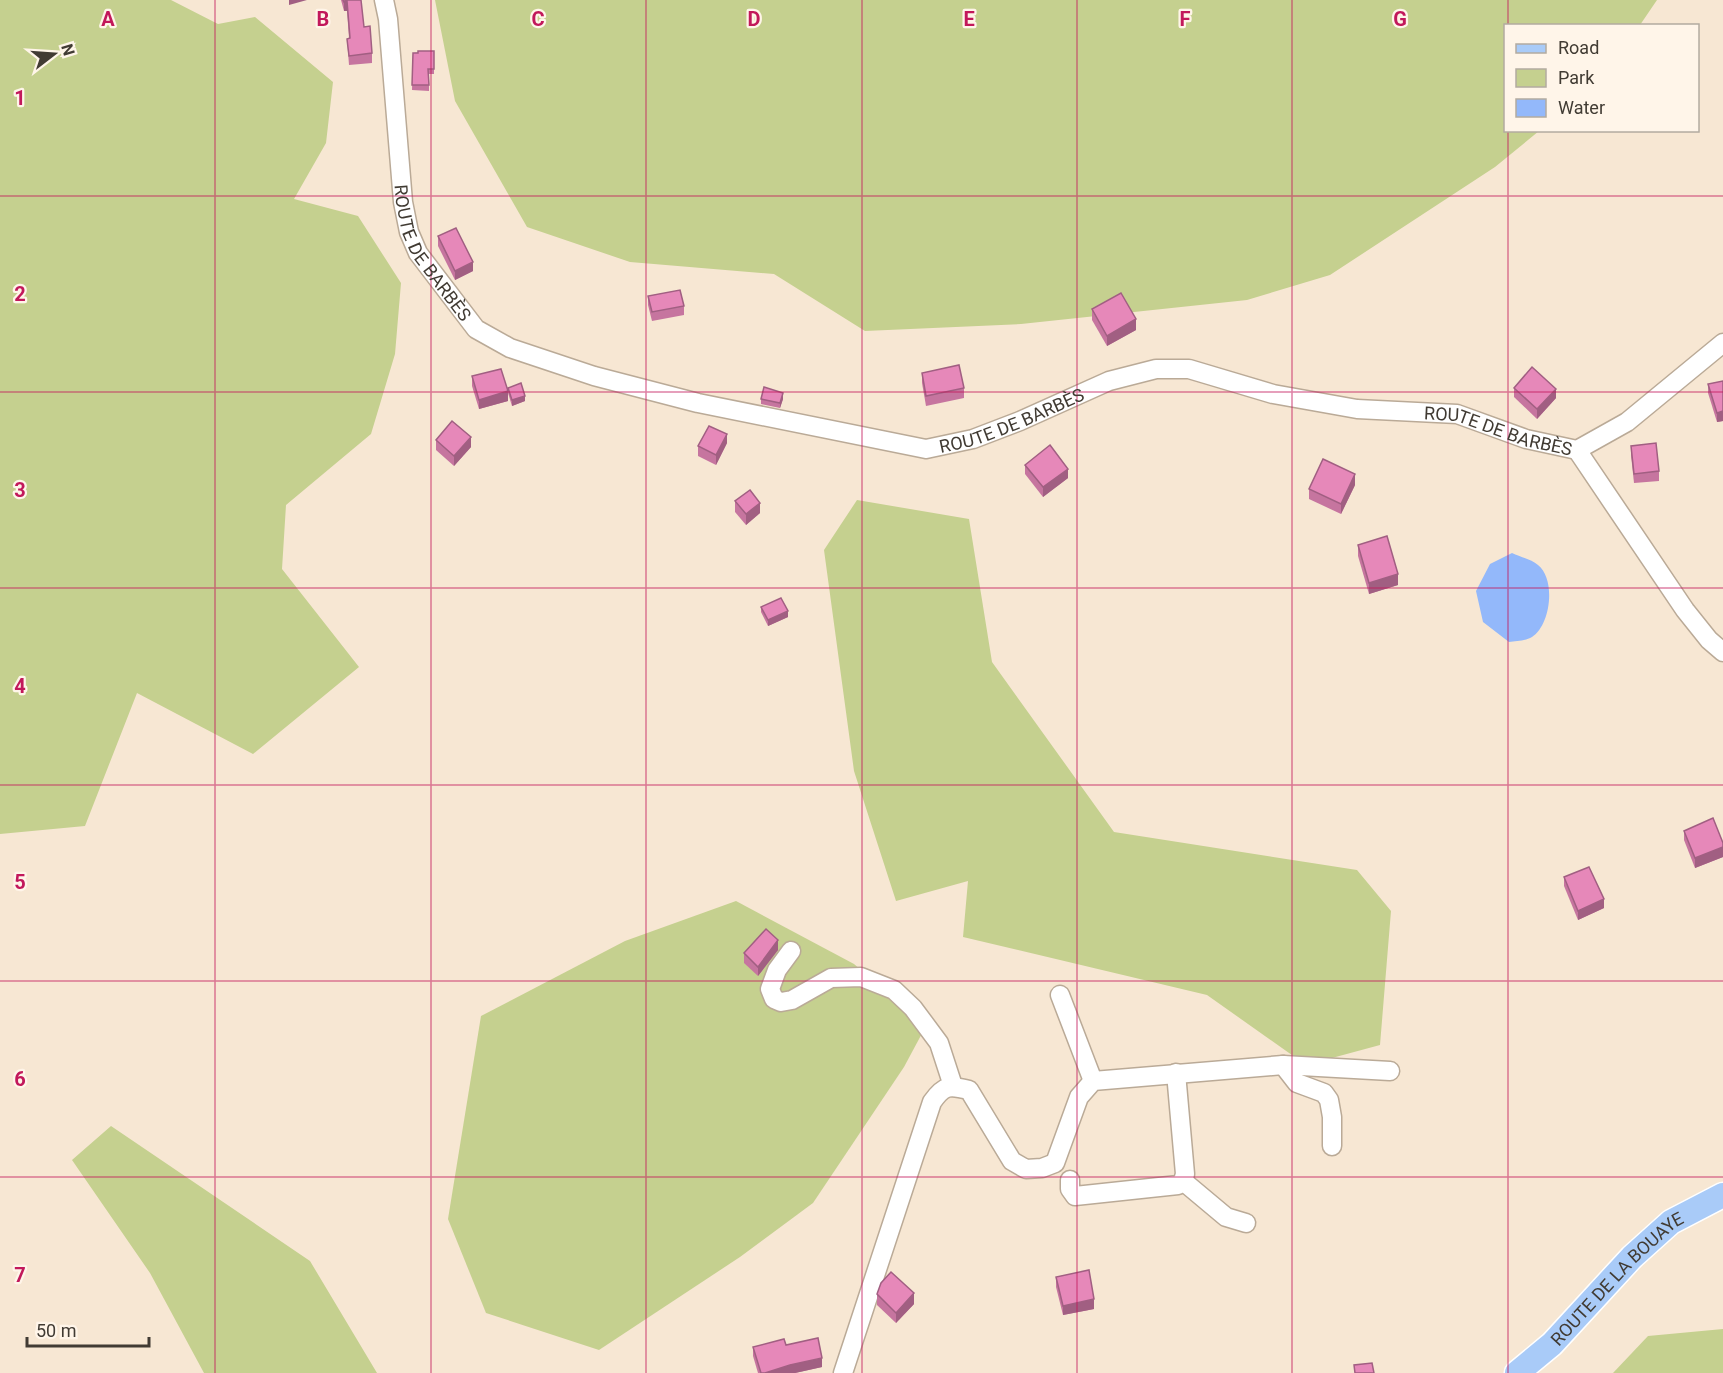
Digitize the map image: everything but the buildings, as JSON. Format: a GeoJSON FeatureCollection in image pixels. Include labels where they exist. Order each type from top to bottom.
{"type":"FeatureCollection","features":[{"type":"Feature","properties":{"kind":"main road","name":"ROUTE DE LA BOUAYE"},"geometry":{"type":"LineString","coordinates":[[1517,1373],[1552,1344],[1632,1257],[1671,1222],[1723,1195]]}},
{"type":"Feature","properties":{"kind":"street","name":"ROUTE DE BARBÈS"},"geometry":{"type":"LineString","coordinates":[[384,0],[388,19],[403,202],[409,232],[418,253],[476,329],[510,348],[594,376],[698,403],[926,449],[973,439],[1020,421],[1109,381],[1156,369],[1189,369],[1273,394],[1357,409],[1457,414],[1526,439],[1577,450],[1627,422],[1723,343]]}},
{"type":"Feature","properties":{"kind":"street"},"geometry":{"type":"LineString","coordinates":[[1577,450],[1685,610],[1709,640],[1723,652]]}},
{"type":"Feature","properties":{"kind":"street"},"geometry":{"type":"LineString","coordinates":[[791,951],[777,970],[770,989],[774,999],[781,1002],[792,1000],[831,978],[861,977],[894,990],[919,1015],[939,1043],[953,1086]]}},
{"type":"Feature","properties":{"kind":"street"},"geometry":{"type":"LineString","coordinates":[[1060,995],[1093,1081]]}},
{"type":"Feature","properties":{"kind":"street"},"geometry":{"type":"LineString","coordinates":[[843,1373],[932,1102],[941,1090],[953,1086],[969,1090],[1012,1161],[1026,1169],[1042,1168],[1055,1163],[1079,1097],[1093,1081],[1283,1065],[1390,1071]]}},
{"type":"Feature","properties":{"kind":"street"},"geometry":{"type":"LineString","coordinates":[[1283,1065],[1297,1083],[1324,1093],[1329,1100],[1332,1146]]}},
{"type":"Feature","properties":{"kind":"street"},"geometry":{"type":"LineString","coordinates":[[1176,1073],[1184,1181],[1226,1217],[1246,1223]]}},
{"type":"Feature","properties":{"kind":"street"},"geometry":{"type":"LineString","coordinates":[[1070,1180],[1070,1190],[1075,1196],[1178,1185],[1184,1181]]}},
{"type":"Feature","properties":{"kind":"green space"},"geometry":{"type":"Polygon","coordinates":[[[0,0],[171,0],[218,24],[255,17],[333,82],[326,143],[294,199],[358,216],[401,283],[395,354],[371,434],[286,505],[282,569],[359,667],[253,754],[137,693],[85,826],[0,834],[0,0]]]}},
{"type":"Feature","properties":{"kind":"green space"},"geometry":{"type":"Polygon","coordinates":[[[435,0],[1657,0],[1641,24],[1504,24],[1504,132],[1538,132],[1495,167],[1330,275],[1247,300],[1021,324],[865,331],[774,274],[630,262],[527,227],[455,101],[435,0]]]}},
{"type":"Feature","properties":{"kind":"green space"},"geometry":{"type":"Polygon","coordinates":[[[857,500],[969,519],[992,662],[1114,832],[1357,870],[1391,911],[1380,1045],[1306,1065],[1207,995],[963,937],[968,881],[896,901],[854,771],[824,550],[857,500]]]}},
{"type":"Feature","properties":{"kind":"green space"},"geometry":{"type":"Polygon","coordinates":[[[736,901],[854,964],[926,1026],[904,1067],[813,1203],[740,1257],[599,1350],[486,1313],[448,1219],[481,1016],[625,941],[736,901]]]}},
{"type":"Feature","properties":{"kind":"green space"},"geometry":{"type":"Polygon","coordinates":[[[111,1126],[310,1261],[377,1373],[204,1373],[150,1273],[72,1160],[111,1126]]]}},
{"type":"Feature","properties":{"kind":"green space"},"geometry":{"type":"Polygon","coordinates":[[[1723,1329],[1723,1373],[1613,1373],[1648,1336],[1723,1329]]]}},
{"type":"Feature","properties":{"kind":"water"},"geometry":{"type":"Polygon","coordinates":[[[1512,553],[1535,563],[1544,572],[1549,591],[1549,602],[1543,623],[1532,637],[1509,642],[1483,622],[1476,591],[1490,564],[1512,553]]]}}]}
